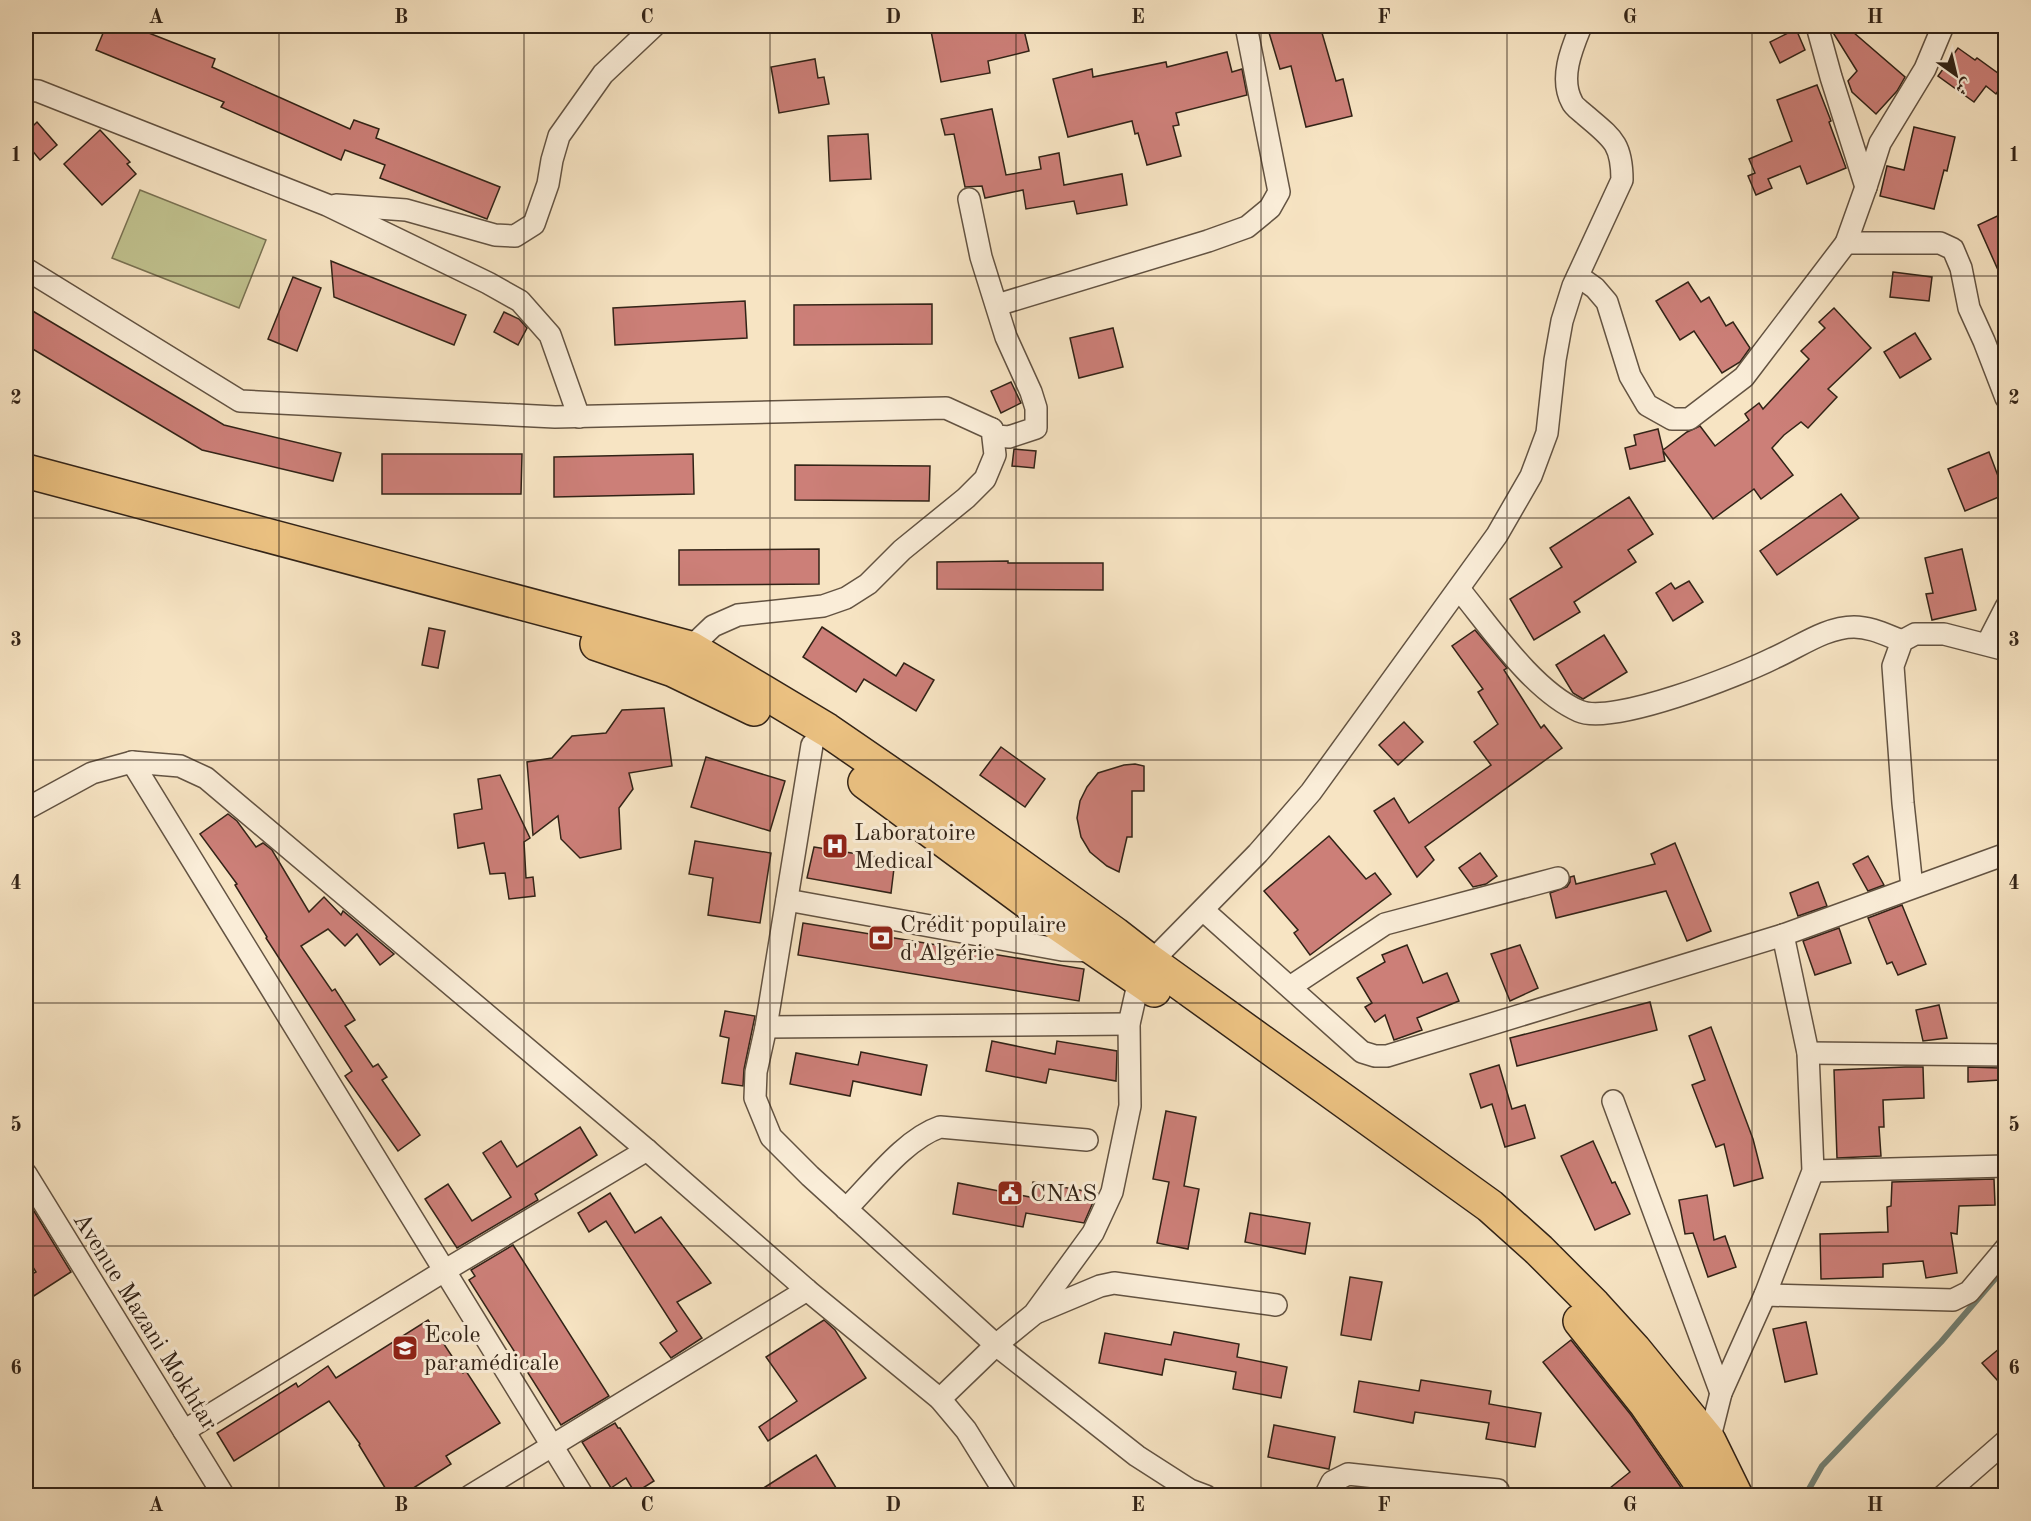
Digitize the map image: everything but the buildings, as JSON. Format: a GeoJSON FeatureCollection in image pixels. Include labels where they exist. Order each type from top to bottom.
{"type":"FeatureCollection","features":[{"type":"Feature","properties":{"kind":"highway"},"geometry":{"type":"LineString","coordinates":[[26,471],[690,648],[827,730],[1105,927],[1145,971],[1483,1228],[1538,1277],[1587,1328],[1646,1404],[1710,1496]]}},
{"type":"Feature","properties":{"kind":"highway"},"geometry":{"type":"LineString","coordinates":[[26,487],[459,602],[617,650],[673,670],[751,707],[813,746],[1096,951],[1145,971],[1490,1206],[1539,1250],[1634,1349],[1709,1441],[1736,1496]]}},
{"type":"Feature","properties":{"kind":"street"},"geometry":{"type":"LineString","coordinates":[[327,205],[406,210],[495,235],[515,236],[534,224],[548,184],[559,136],[603,74],[654,26]]}},
{"type":"Feature","properties":{"kind":"street"},"geometry":{"type":"LineString","coordinates":[[997,306],[1208,241],[1247,226],[1270,208],[1278,192],[1246,26]]}},
{"type":"Feature","properties":{"kind":"street"},"geometry":{"type":"LineString","coordinates":[[940,1399],[996,1345],[1034,1314],[1093,1233],[1112,1192],[1130,1106],[1129,1024],[1145,971],[1258,853],[1311,792],[1497,535],[1531,476],[1547,433],[1562,321],[1578,276],[1622,180],[1622,162],[1617,146],[1572,103],[1566,80],[1570,53],[1581,26]]}},
{"type":"Feature","properties":{"kind":"street"},"geometry":{"type":"LineString","coordinates":[[1817,26],[1866,187]]}},
{"type":"Feature","properties":{"kind":"street"},"geometry":{"type":"LineString","coordinates":[[1578,276],[1595,288],[1607,302],[1630,376],[1647,405],[1672,419],[1689,419],[1744,377],[1846,243],[1880,143],[1925,69],[1943,26]]}},
{"type":"Feature","properties":{"kind":"street"},"geometry":{"type":"LineString","coordinates":[[26,90],[38,91],[327,205],[488,283],[520,301],[550,335],[579,417]]}},
{"type":"Feature","properties":{"kind":"street"},"geometry":{"type":"LineString","coordinates":[[26,269],[240,401],[555,417],[946,408],[992,429],[996,436],[1009,437],[1036,428],[1036,408],[1005,337],[981,257],[969,199]]}},
{"type":"Feature","properties":{"kind":"street"},"geometry":{"type":"LineString","coordinates":[[1846,243],[1940,243],[1953,249],[1961,268],[1969,308],[2006,398]]}},
{"type":"Feature","properties":{"kind":"street"},"geometry":{"type":"LineString","coordinates":[[690,648],[713,626],[738,615],[823,606],[846,598],[868,584],[902,550],[966,498],[985,479],[995,455],[992,429]]}},
{"type":"Feature","properties":{"kind":"street"},"geometry":{"type":"LineString","coordinates":[[1459,589],[1533,678],[1562,702],[1581,713],[1620,712],[1724,681],[1831,630],[1852,627],[1871,629],[1902,641]]}},
{"type":"Feature","properties":{"kind":"street"},"geometry":{"type":"LineString","coordinates":[[1912,887],[1893,666],[1902,641],[1915,634],[1944,634],[1996,647],[2006,607]]}},
{"type":"Feature","properties":{"kind":"street"},"geometry":{"type":"LineString","coordinates":[[813,746],[766,1027],[756,1072],[755,1098],[771,1137],[846,1209],[996,1345],[1137,1456],[1190,1490],[1206,1496]]}},
{"type":"Feature","properties":{"kind":"street"},"geometry":{"type":"LineString","coordinates":[[26,809],[92,773],[132,762],[180,766],[206,778],[647,1150],[807,1290],[940,1399],[966,1430],[1007,1496]]}},
{"type":"Feature","properties":{"kind":"street"},"geometry":{"type":"LineString","coordinates":[[132,762],[583,1496]]}},
{"type":"Feature","properties":{"kind":"street"},"geometry":{"type":"LineString","coordinates":[[1203,910],[1362,1052],[1375,1056],[1387,1056],[1784,935],[2006,854]]}},
{"type":"Feature","properties":{"kind":"street"},"geometry":{"type":"LineString","coordinates":[[1290,987],[1385,924],[1558,878]]}},
{"type":"Feature","properties":{"kind":"street"},"geometry":{"type":"LineString","coordinates":[[787,900],[1062,950],[1096,951]]}},
{"type":"Feature","properties":{"kind":"street"},"geometry":{"type":"LineString","coordinates":[[1709,1441],[1721,1393],[1765,1295],[1813,1171],[1808,1053],[1784,935]]}},
{"type":"Feature","properties":{"kind":"street"},"geometry":{"type":"LineString","coordinates":[[766,1027],[1129,1024]]}},
{"type":"Feature","properties":{"kind":"street"},"geometry":{"type":"LineString","coordinates":[[1808,1053],[2006,1055]]}},
{"type":"Feature","properties":{"kind":"street"},"geometry":{"type":"LineString","coordinates":[[1613,1101],[1721,1393]]}},
{"type":"Feature","properties":{"kind":"street"},"geometry":{"type":"LineString","coordinates":[[846,1209],[912,1142],[926,1132],[940,1127],[1087,1140]]}},
{"type":"Feature","properties":{"kind":"street"},"geometry":{"type":"LineString","coordinates":[[184,1431],[444,1271],[647,1150]]}},
{"type":"Feature","properties":{"kind":"street"},"geometry":{"type":"LineString","coordinates":[[1813,1171],[2006,1166]]}},
{"type":"Feature","properties":{"kind":"street","name":"Avenue Mazani Mokhtar"},"geometry":{"type":"LineString","coordinates":[[26,1174],[224,1496]]}},
{"type":"Feature","properties":{"kind":"street"},"geometry":{"type":"LineString","coordinates":[[1765,1295],[1953,1300],[1969,1292],[2006,1248]]}},
{"type":"Feature","properties":{"kind":"street"},"geometry":{"type":"LineString","coordinates":[[1034,1314],[1100,1286],[1114,1283],[1276,1305]]}},
{"type":"Feature","properties":{"kind":"street"},"geometry":{"type":"LineString","coordinates":[[470,1496],[807,1290]]}},
{"type":"Feature","properties":{"kind":"street"},"geometry":{"type":"LineString","coordinates":[[1943,1496],[2006,1441]]}},
{"type":"Feature","properties":{"kind":"street"},"geometry":{"type":"LineString","coordinates":[[1325,1496],[1332,1482],[1348,1474],[1498,1490]]}},
{"type":"Feature","properties":{"kind":"street"},"geometry":{"type":"LineString","coordinates":[[1935,1496],[1964,1477]]}},
{"type":"Feature","properties":{"kind":"green space"},"geometry":{"type":"Polygon","coordinates":[[[140,190],[266,240],[239,308],[112,258],[140,190]]]}},
{"type":"Feature","properties":{"kind":"waterway"},"geometry":{"type":"LineString","coordinates":[[1805,1496],[1822,1466],[1941,1342],[2006,1266]]}},
{"type":"Feature","properties":{"kind":"place","name":"Laboratoire Medical"},"geometry":{"type":"Point","coordinates":[835,846]}},
{"type":"Feature","properties":{"kind":"place","name":"Crédit populaire d'Algérie"},"geometry":{"type":"Point","coordinates":[881,938]}},
{"type":"Feature","properties":{"kind":"place","name":"CNAS"},"geometry":{"type":"Point","coordinates":[1010,1193]}},
{"type":"Feature","properties":{"kind":"place","name":"Ecole paramédicale"},"geometry":{"type":"Point","coordinates":[405,1348]}}]}
